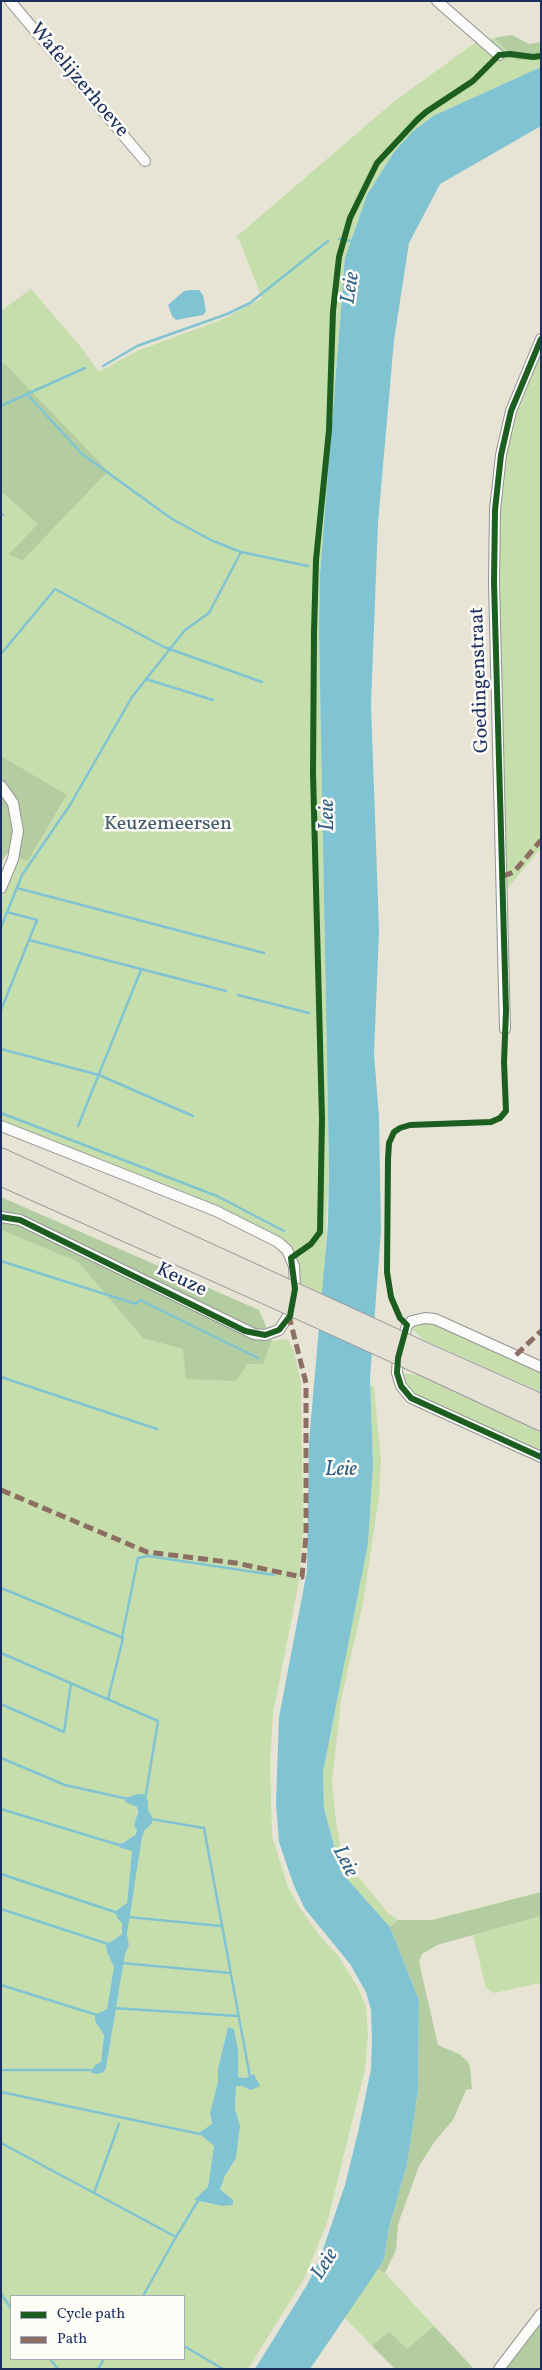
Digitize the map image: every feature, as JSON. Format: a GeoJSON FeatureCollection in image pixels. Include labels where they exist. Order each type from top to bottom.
{"type":"FeatureCollection","features":[{"type":"Feature","properties":{"kind":"highway"},"geometry":{"type":"LineString","coordinates":[[1,1158],[275,1291],[420,1358],[541,1421]]}},
{"type":"Feature","properties":{"kind":"highway"},"geometry":{"type":"LineString","coordinates":[[1,1176],[49,1198],[275,1291]]}},
{"type":"Feature","properties":{"kind":"highway"},"geometry":{"type":"LineString","coordinates":[[1,1181],[49,1198]]}},
{"type":"Feature","properties":{"kind":"highway"},"geometry":{"type":"LineString","coordinates":[[420,1358],[541,1404]]}},
{"type":"Feature","properties":{"kind":"street","name":"Wafelijzerhoeve"},"geometry":{"type":"LineString","coordinates":[[10,1],[145,161]]}},
{"type":"Feature","properties":{"kind":"street"},"geometry":{"type":"LineString","coordinates":[[437,1],[499,55]]}},
{"type":"Feature","properties":{"kind":"street","name":"Goedingenstraat"},"geometry":{"type":"LineString","coordinates":[[505,1028],[494,510],[500,455],[511,411],[541,339]]}},
{"type":"Feature","properties":{"kind":"street"},"geometry":{"type":"LineString","coordinates":[[1,786],[12,804],[18,831],[13,859],[1,888]]}},
{"type":"Feature","properties":{"kind":"street","name":"Keuze"},"geometry":{"type":"LineString","coordinates":[[1,1126],[216,1211],[278,1242],[287,1250],[294,1266],[292,1310],[278,1330],[265,1335],[254,1334],[20,1220],[1,1217]]}},
{"type":"Feature","properties":{"kind":"street"},"geometry":{"type":"LineString","coordinates":[[541,1367],[435,1319],[418,1319],[407,1325],[398,1358],[398,1373],[401,1386],[410,1398],[541,1458]]}},
{"type":"Feature","properties":{"kind":"street"},"geometry":{"type":"LineString","coordinates":[[498,2369],[541,2314]]}},
{"type":"Feature","properties":{"kind":"green space"},"geometry":{"type":"Polygon","coordinates":[[[512,35],[529,44],[541,42],[541,54],[531,59],[517,61],[494,38],[512,35]]]}},
{"type":"Feature","properties":{"kind":"green space","name":"Keuzemeersen"},"geometry":{"type":"Polygon","coordinates":[[[494,38],[517,61],[531,59],[541,54],[541,67],[433,116],[412,132],[394,152],[367,195],[345,258],[320,574],[319,632],[329,1167],[323,1294],[298,1282],[296,1258],[291,1250],[276,1236],[226,1210],[1,1120],[1,900],[19,856],[28,861],[67,796],[1,756],[1,490],[4,364],[1,366],[1,311],[31,289],[80,346],[99,372],[137,351],[223,319],[259,300],[262,298],[240,242],[236,237],[392,103],[476,42],[494,38]]]}},
{"type":"Feature","properties":{"kind":"green space"},"geometry":{"type":"Polygon","coordinates":[[[541,350],[541,848],[508,888],[501,737],[496,541],[506,436],[541,350]]]}},
{"type":"Feature","properties":{"kind":"green space"},"geometry":{"type":"Polygon","coordinates":[[[4,363],[108,471],[22,561],[9,554],[38,524],[1,491],[1,366],[4,363]]]}},
{"type":"Feature","properties":{"kind":"green space"},"geometry":{"type":"Polygon","coordinates":[[[1,756],[67,795],[28,861],[7,853],[1,863],[1,756]]]}},
{"type":"Feature","properties":{"kind":"green space"},"geometry":{"type":"Polygon","coordinates":[[[1,1197],[259,1310],[272,1341],[263,1364],[247,1364],[236,1381],[186,1379],[183,1349],[143,1338],[78,1262],[1,1230],[1,1197]]]}},
{"type":"Feature","properties":{"kind":"green space"},"geometry":{"type":"Polygon","coordinates":[[[1,1230],[78,1262],[143,1338],[247,1364],[263,1364],[272,1341],[288,1339],[294,1351],[301,1383],[303,1531],[299,1581],[273,1713],[270,1760],[272,1836],[288,1887],[299,1907],[320,1936],[339,1957],[358,1988],[366,2007],[368,2035],[365,2069],[327,2223],[305,2277],[248,2369],[1,2369],[1,1230]],[[125,1802],[137,1806],[137,1830],[131,1839],[116,1845],[132,1851],[127,1903],[123,1907],[120,1920],[122,1923],[122,1934],[110,1942],[107,1952],[114,1967],[107,2010],[95,2021],[104,2035],[101,2062],[95,2065],[98,2074],[104,2072],[106,2068],[125,1954],[129,1945],[127,1934],[142,1837],[152,1817],[148,1810],[148,1802],[125,1802]],[[228,2027],[210,2113],[214,2146],[208,2187],[200,2195],[205,2203],[212,2204],[233,2200],[220,2189],[225,2176],[236,2158],[239,2126],[235,2109],[236,2086],[242,2086],[251,2090],[246,2078],[238,2077],[238,2050],[228,2027]]]}},
{"type":"Feature","properties":{"kind":"green space"},"geometry":{"type":"Polygon","coordinates":[[[419,1323],[434,1323],[541,1371],[541,1392],[424,1340],[410,1327],[419,1323]]]}},
{"type":"Feature","properties":{"kind":"green space"},"geometry":{"type":"Polygon","coordinates":[[[401,1373],[417,1375],[541,1433],[541,1453],[413,1395],[404,1384],[401,1373]]]}},
{"type":"Feature","properties":{"kind":"green space"},"geometry":{"type":"Polygon","coordinates":[[[370,1385],[374,1387],[381,1460],[379,1497],[363,1603],[341,1700],[332,1781],[343,1863],[349,1871],[361,1880],[388,1913],[398,1920],[390,1927],[341,1872],[324,1808],[323,1772],[368,1544],[373,1465],[370,1385]]]}},
{"type":"Feature","properties":{"kind":"green space"},"geometry":{"type":"Polygon","coordinates":[[[541,1892],[541,1916],[437,1945],[422,1954],[419,1962],[438,2045],[459,2054],[467,2061],[470,2066],[472,2089],[466,2090],[453,2120],[435,2141],[419,2166],[398,2224],[396,2250],[385,2273],[378,2269],[384,2259],[389,2228],[407,2164],[418,2091],[419,2000],[390,1927],[398,1920],[432,1920],[541,1892]]]}},
{"type":"Feature","properties":{"kind":"green space"},"geometry":{"type":"Polygon","coordinates":[[[541,1916],[541,1983],[494,1993],[486,1988],[473,1935],[541,1916]]]}},
{"type":"Feature","properties":{"kind":"green space"},"geometry":{"type":"Polygon","coordinates":[[[378,2269],[385,2273],[434,2326],[407,2350],[389,2331],[372,2346],[344,2317],[378,2269]]]}},
{"type":"Feature","properties":{"kind":"green space"},"geometry":{"type":"Polygon","coordinates":[[[541,2322],[541,2369],[503,2369],[541,2322]]]}},
{"type":"Feature","properties":{"kind":"green space"},"geometry":{"type":"Polygon","coordinates":[[[434,2326],[474,2369],[395,2369],[372,2346],[389,2331],[407,2349],[434,2326]]]}},
{"type":"Feature","properties":{"kind":"water","name":"Leie"},"geometry":{"type":"Polygon","coordinates":[[[541,67],[541,126],[440,184],[409,243],[394,340],[378,523],[371,704],[379,930],[374,1054],[379,1117],[381,1231],[370,1378],[373,1465],[368,1544],[323,1772],[324,1808],[341,1872],[390,1927],[419,2000],[418,2091],[407,2164],[389,2228],[384,2259],[310,2369],[255,2369],[307,2285],[319,2261],[345,2185],[371,2069],[371,2010],[366,1992],[350,1964],[305,1909],[294,1886],[279,1842],[276,1804],[279,1717],[307,1571],[309,1442],[328,1223],[329,1167],[319,632],[320,574],[345,258],[367,195],[394,152],[412,132],[433,116],[541,67]]]}},
{"type":"Feature","properties":{"kind":"water"},"geometry":{"type":"Polygon","coordinates":[[[199,290],[203,295],[206,311],[203,315],[176,320],[172,316],[168,305],[184,291],[199,290]]]}},
{"type":"Feature","properties":{"kind":"water"},"geometry":{"type":"Polygon","coordinates":[[[144,1794],[148,1802],[152,1823],[145,1830],[142,1837],[127,1934],[129,1945],[125,1954],[106,2068],[104,2072],[98,2074],[91,2073],[95,2065],[101,2062],[104,2035],[95,2021],[95,2015],[107,2009],[114,1967],[106,1945],[122,1934],[122,1923],[117,1918],[116,1911],[127,1903],[132,1851],[115,1844],[123,1843],[135,1835],[137,1830],[134,1826],[138,1812],[137,1807],[125,1802],[126,1798],[144,1794]]]}},
{"type":"Feature","properties":{"kind":"water"},"geometry":{"type":"Polygon","coordinates":[[[228,2027],[234,2029],[238,2050],[238,2077],[246,2078],[254,2074],[260,2086],[251,2090],[242,2086],[236,2086],[235,2109],[240,2126],[236,2158],[225,2176],[220,2189],[233,2200],[233,2205],[223,2206],[194,2200],[208,2187],[214,2146],[199,2133],[212,2124],[210,2113],[228,2027]]]}},
{"type":"Feature","properties":{"kind":"waterway"},"geometry":{"type":"LineString","coordinates":[[339,239],[352,241]]}},
{"type":"Feature","properties":{"kind":"waterway"},"geometry":{"type":"LineString","coordinates":[[103,366],[137,346],[227,314],[250,303],[328,241]]}},
{"type":"Feature","properties":{"kind":"waterway"},"geometry":{"type":"LineString","coordinates":[[27,394],[85,368]]}},
{"type":"Feature","properties":{"kind":"waterway"},"geometry":{"type":"LineString","coordinates":[[1,406],[27,394],[82,454],[172,519],[213,541],[241,552]]}},
{"type":"Feature","properties":{"kind":"waterway"},"geometry":{"type":"LineString","coordinates":[[1,927],[22,875],[70,805],[132,697],[185,630],[209,613],[241,552],[308,566]]}},
{"type":"Feature","properties":{"kind":"waterway"},"geometry":{"type":"LineString","coordinates":[[1,654],[55,589],[164,647],[262,682]]}},
{"type":"Feature","properties":{"kind":"waterway"},"geometry":{"type":"LineString","coordinates":[[146,679],[213,700]]}},
{"type":"Feature","properties":{"kind":"waterway"},"geometry":{"type":"LineString","coordinates":[[17,888],[264,953]]}},
{"type":"Feature","properties":{"kind":"waterway"},"geometry":{"type":"LineString","coordinates":[[1,1010],[37,920],[7,912]]}},
{"type":"Feature","properties":{"kind":"waterway"},"geometry":{"type":"LineString","coordinates":[[29,940],[226,991]]}},
{"type":"Feature","properties":{"kind":"waterway"},"geometry":{"type":"LineString","coordinates":[[78,1126],[141,970]]}},
{"type":"Feature","properties":{"kind":"waterway"},"geometry":{"type":"LineString","coordinates":[[238,995],[309,1013]]}},
{"type":"Feature","properties":{"kind":"waterway"},"geometry":{"type":"LineString","coordinates":[[1,1049],[99,1075],[193,1116]]}},
{"type":"Feature","properties":{"kind":"waterway"},"geometry":{"type":"LineString","coordinates":[[1,1113],[217,1196],[284,1231]]}},
{"type":"Feature","properties":{"kind":"waterway"},"geometry":{"type":"LineString","coordinates":[[1,1261],[136,1304],[140,1300],[258,1358]]}},
{"type":"Feature","properties":{"kind":"waterway"},"geometry":{"type":"LineString","coordinates":[[1,1377],[157,1429]]}},
{"type":"Feature","properties":{"kind":"waterway"},"geometry":{"type":"LineString","coordinates":[[122,1637],[138,1558],[148,1556],[274,1575]]}},
{"type":"Feature","properties":{"kind":"waterway"},"geometry":{"type":"LineString","coordinates":[[1,1588],[123,1638],[108,1699]]}},
{"type":"Feature","properties":{"kind":"waterway"},"geometry":{"type":"LineString","coordinates":[[1,1653],[158,1721],[145,1800]]}},
{"type":"Feature","properties":{"kind":"waterway"},"geometry":{"type":"LineString","coordinates":[[1,1704],[64,1732],[71,1683]]}},
{"type":"Feature","properties":{"kind":"waterway"},"geometry":{"type":"LineString","coordinates":[[1,1758],[65,1785],[128,1799]]}},
{"type":"Feature","properties":{"kind":"waterway"},"geometry":{"type":"LineString","coordinates":[[1,1809],[119,1845]]}},
{"type":"Feature","properties":{"kind":"waterway"},"geometry":{"type":"LineString","coordinates":[[151,1819],[204,1828],[250,2077]]}},
{"type":"Feature","properties":{"kind":"waterway"},"geometry":{"type":"LineString","coordinates":[[1,1874],[118,1913]]}},
{"type":"Feature","properties":{"kind":"waterway"},"geometry":{"type":"LineString","coordinates":[[1,1909],[111,1945]]}},
{"type":"Feature","properties":{"kind":"waterway"},"geometry":{"type":"LineString","coordinates":[[128,1917],[221,1926]]}},
{"type":"Feature","properties":{"kind":"waterway"},"geometry":{"type":"LineString","coordinates":[[122,1963],[230,1973]]}},
{"type":"Feature","properties":{"kind":"waterway"},"geometry":{"type":"LineString","coordinates":[[1,1985],[97,2015]]}},
{"type":"Feature","properties":{"kind":"waterway"},"geometry":{"type":"LineString","coordinates":[[113,2008],[238,2016]]}},
{"type":"Feature","properties":{"kind":"waterway"},"geometry":{"type":"LineString","coordinates":[[1,2070],[95,2070]]}},
{"type":"Feature","properties":{"kind":"waterway"},"geometry":{"type":"LineString","coordinates":[[1,2092],[200,2134]]}},
{"type":"Feature","properties":{"kind":"waterway"},"geometry":{"type":"LineString","coordinates":[[94,2193],[119,2124]]}},
{"type":"Feature","properties":{"kind":"waterway"},"geometry":{"type":"LineString","coordinates":[[1,2143],[176,2237],[144,2295]]}},
{"type":"Feature","properties":{"kind":"waterway"},"geometry":{"type":"LineString","coordinates":[[176,2237],[199,2199]]}},
{"type":"Feature","properties":{"kind":"waterway"},"geometry":{"type":"LineString","coordinates":[[1,2294],[10,2307]]}},
{"type":"Feature","properties":{"kind":"waterway"},"geometry":{"type":"LineString","coordinates":[[185,2347],[223,2369]]}},
{"type":"Feature","properties":{"kind":"waterway"},"geometry":{"type":"LineString","coordinates":[[51,2360],[58,2369]]}},
{"type":"Feature","properties":{"kind":"waterway"},"geometry":{"type":"LineString","coordinates":[[98,2369],[103,2360]]}},
{"type":"Feature","properties":{"kind":"marked path"},"geometry":{"type":"LineString","coordinates":[[503,876],[514,872],[541,840]]}},
{"type":"Feature","properties":{"kind":"marked path"},"geometry":{"type":"LineString","coordinates":[[1,1490],[147,1552],[236,1563],[302,1577],[306,1536],[306,1383],[289,1316]]}},
{"type":"Feature","properties":{"kind":"marked path"},"geometry":{"type":"LineString","coordinates":[[516,1355],[541,1331]]}},
{"type":"Feature","properties":{"kind":"cycle path"},"geometry":{"type":"LineString","coordinates":[[1,1217],[20,1220],[245,1331],[265,1335],[279,1330],[290,1316],[295,1289],[291,1258],[311,1244],[320,1232],[322,1119],[313,773],[314,632],[316,560],[329,430],[333,311],[339,257],[350,218],[377,163],[417,120],[473,81],[499,55],[541,56]]}},
{"type":"Feature","properties":{"kind":"cycle path"},"geometry":{"type":"LineString","coordinates":[[541,339],[511,411],[501,455],[495,510],[494,582],[506,1011],[504,1062],[506,1111],[500,1118],[491,1122],[410,1125],[394,1132],[389,1143],[388,1159],[387,1272],[391,1297],[400,1318],[407,1325],[398,1358],[397,1373],[401,1386],[411,1398],[541,1457]]}}]}
